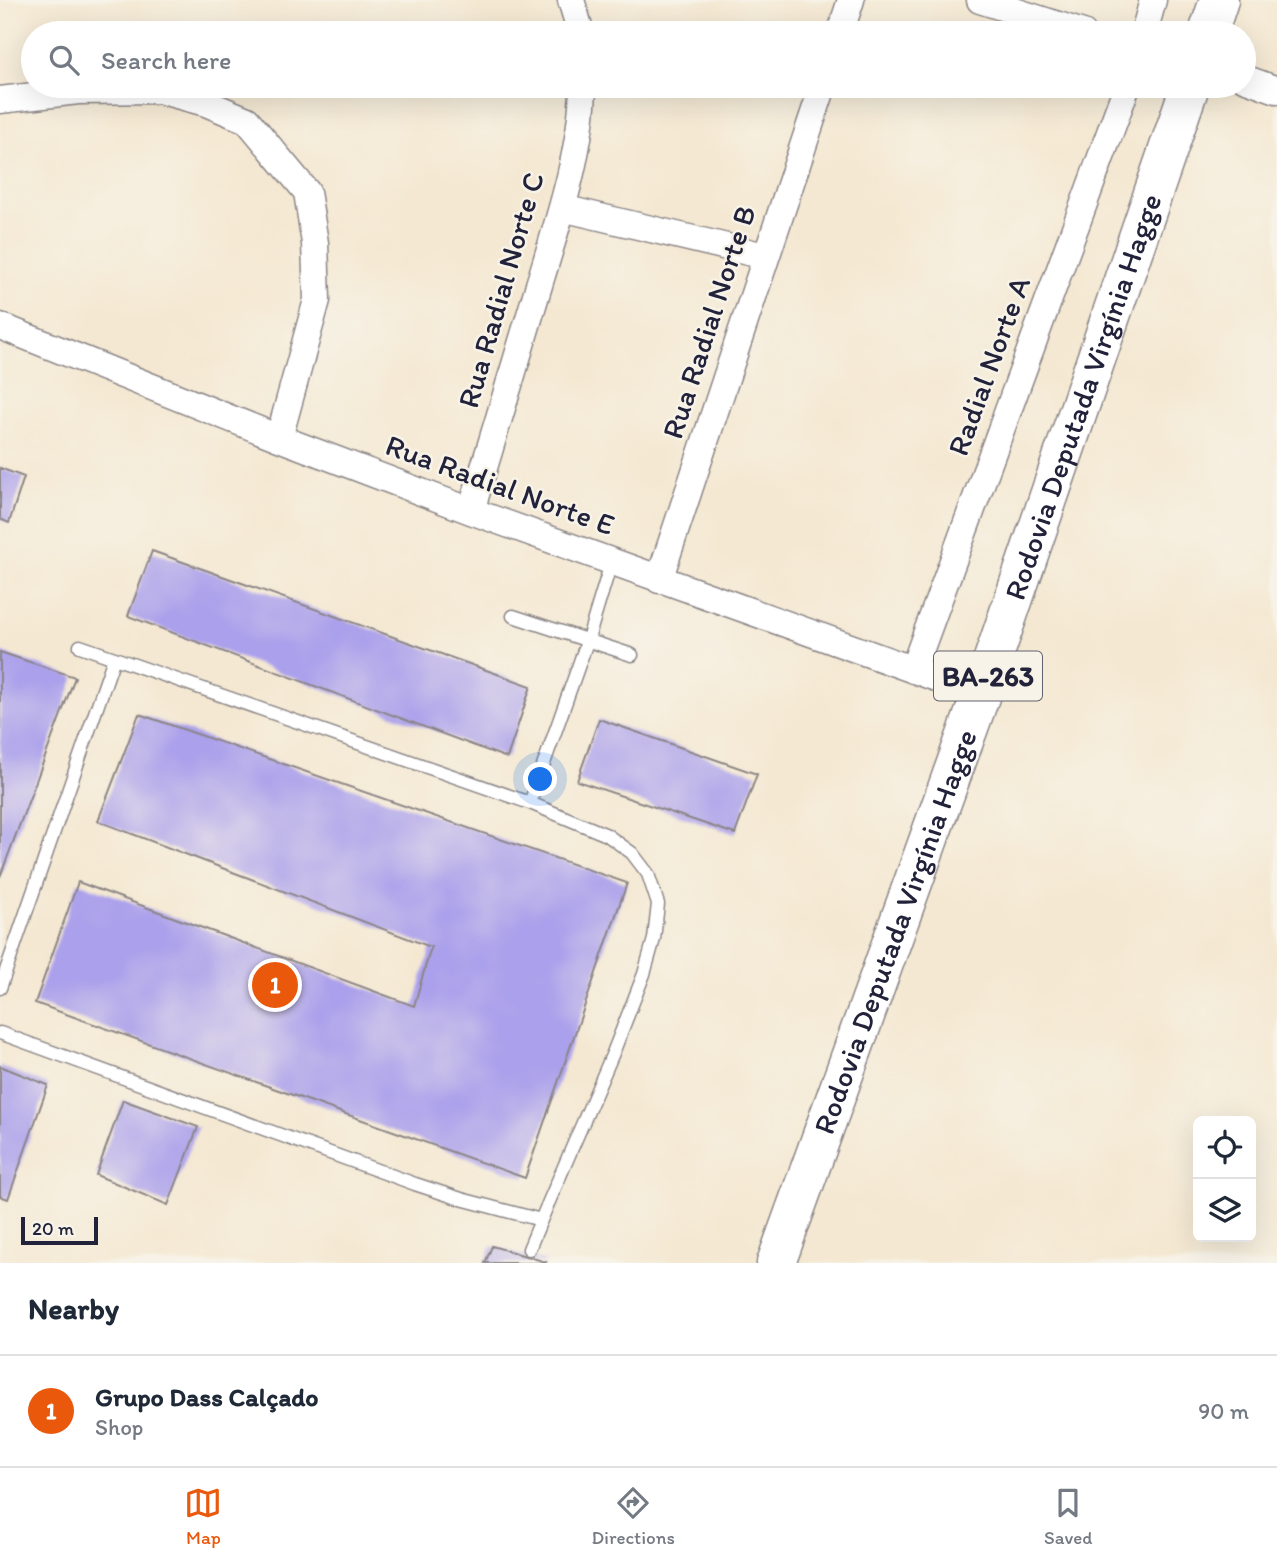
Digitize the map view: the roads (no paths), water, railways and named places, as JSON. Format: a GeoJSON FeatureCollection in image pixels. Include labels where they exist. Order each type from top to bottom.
{"type":"FeatureCollection","features":[{"type":"Feature","properties":{"kind":"highway"},"geometry":{"type":"LineString","coordinates":[[1212,21],[1219,0]]}},
{"type":"Feature","properties":{"kind":"highway","name":"Rodovia Deputada Virgínia Hagge"},"geometry":{"type":"LineString","coordinates":[[776,1263],[981,694],[1186,98]]}},
{"type":"Feature","properties":{"kind":"street"},"geometry":{"type":"LineString","coordinates":[[571,0],[577,21]]}},
{"type":"Feature","properties":{"kind":"street"},"geometry":{"type":"LineString","coordinates":[[844,21],[851,0]]}},
{"type":"Feature","properties":{"kind":"street"},"geometry":{"type":"LineString","coordinates":[[980,0],[1046,21]]}},
{"type":"Feature","properties":{"kind":"street"},"geometry":{"type":"LineString","coordinates":[[1147,21],[1153,0]]}},
{"type":"Feature","properties":{"kind":"street"},"geometry":{"type":"LineString","coordinates":[[1256,82],[1277,90]]}},
{"type":"Feature","properties":{"kind":"street"},"geometry":{"type":"LineString","coordinates":[[0,100],[21,98]]}},
{"type":"Feature","properties":{"kind":"street"},"geometry":{"type":"LineString","coordinates":[[188,98],[247,120],[307,192],[315,243],[317,300],[279,438]]}},
{"type":"Feature","properties":{"kind":"street","name":"Rua Radial Norte C"},"geometry":{"type":"LineString","coordinates":[[471,511],[562,208],[583,98]]}},
{"type":"Feature","properties":{"kind":"street","name":"Rua Radial Norte B"},"geometry":{"type":"LineString","coordinates":[[659,580],[818,98]]}},
{"type":"Feature","properties":{"kind":"street","name":"Radial Norte A"},"geometry":{"type":"LineString","coordinates":[[913,670],[1123,98]]}},
{"type":"Feature","properties":{"kind":"street"},"geometry":{"type":"LineString","coordinates":[[562,208],[765,256]]}},
{"type":"Feature","properties":{"kind":"street","name":"Rua Radial Norte E"},"geometry":{"type":"LineString","coordinates":[[0,326],[279,438],[471,511],[981,694]]}},
{"type":"Feature","properties":{"kind":"lane"},"geometry":{"type":"LineString","coordinates":[[530,803],[611,563]]}},
{"type":"Feature","properties":{"kind":"lane"},"geometry":{"type":"LineString","coordinates":[[513,616],[632,655]]}},
{"type":"Feature","properties":{"kind":"lane"},"geometry":{"type":"LineString","coordinates":[[80,646],[530,803],[607,835],[632,853],[648,874],[658,904],[654,939],[644,974],[613,1054],[529,1249]]}},
{"type":"Feature","properties":{"kind":"lane"},"geometry":{"type":"LineString","coordinates":[[0,988],[114,657]]}},
{"type":"Feature","properties":{"kind":"lane"},"geometry":{"type":"LineString","coordinates":[[0,1033],[415,1184],[541,1220]]}},
{"type":"Feature","properties":{"kind":"place","name":"Grupo Dass Calçado"},"geometry":{"type":"Point","coordinates":[275,985]}}]}
